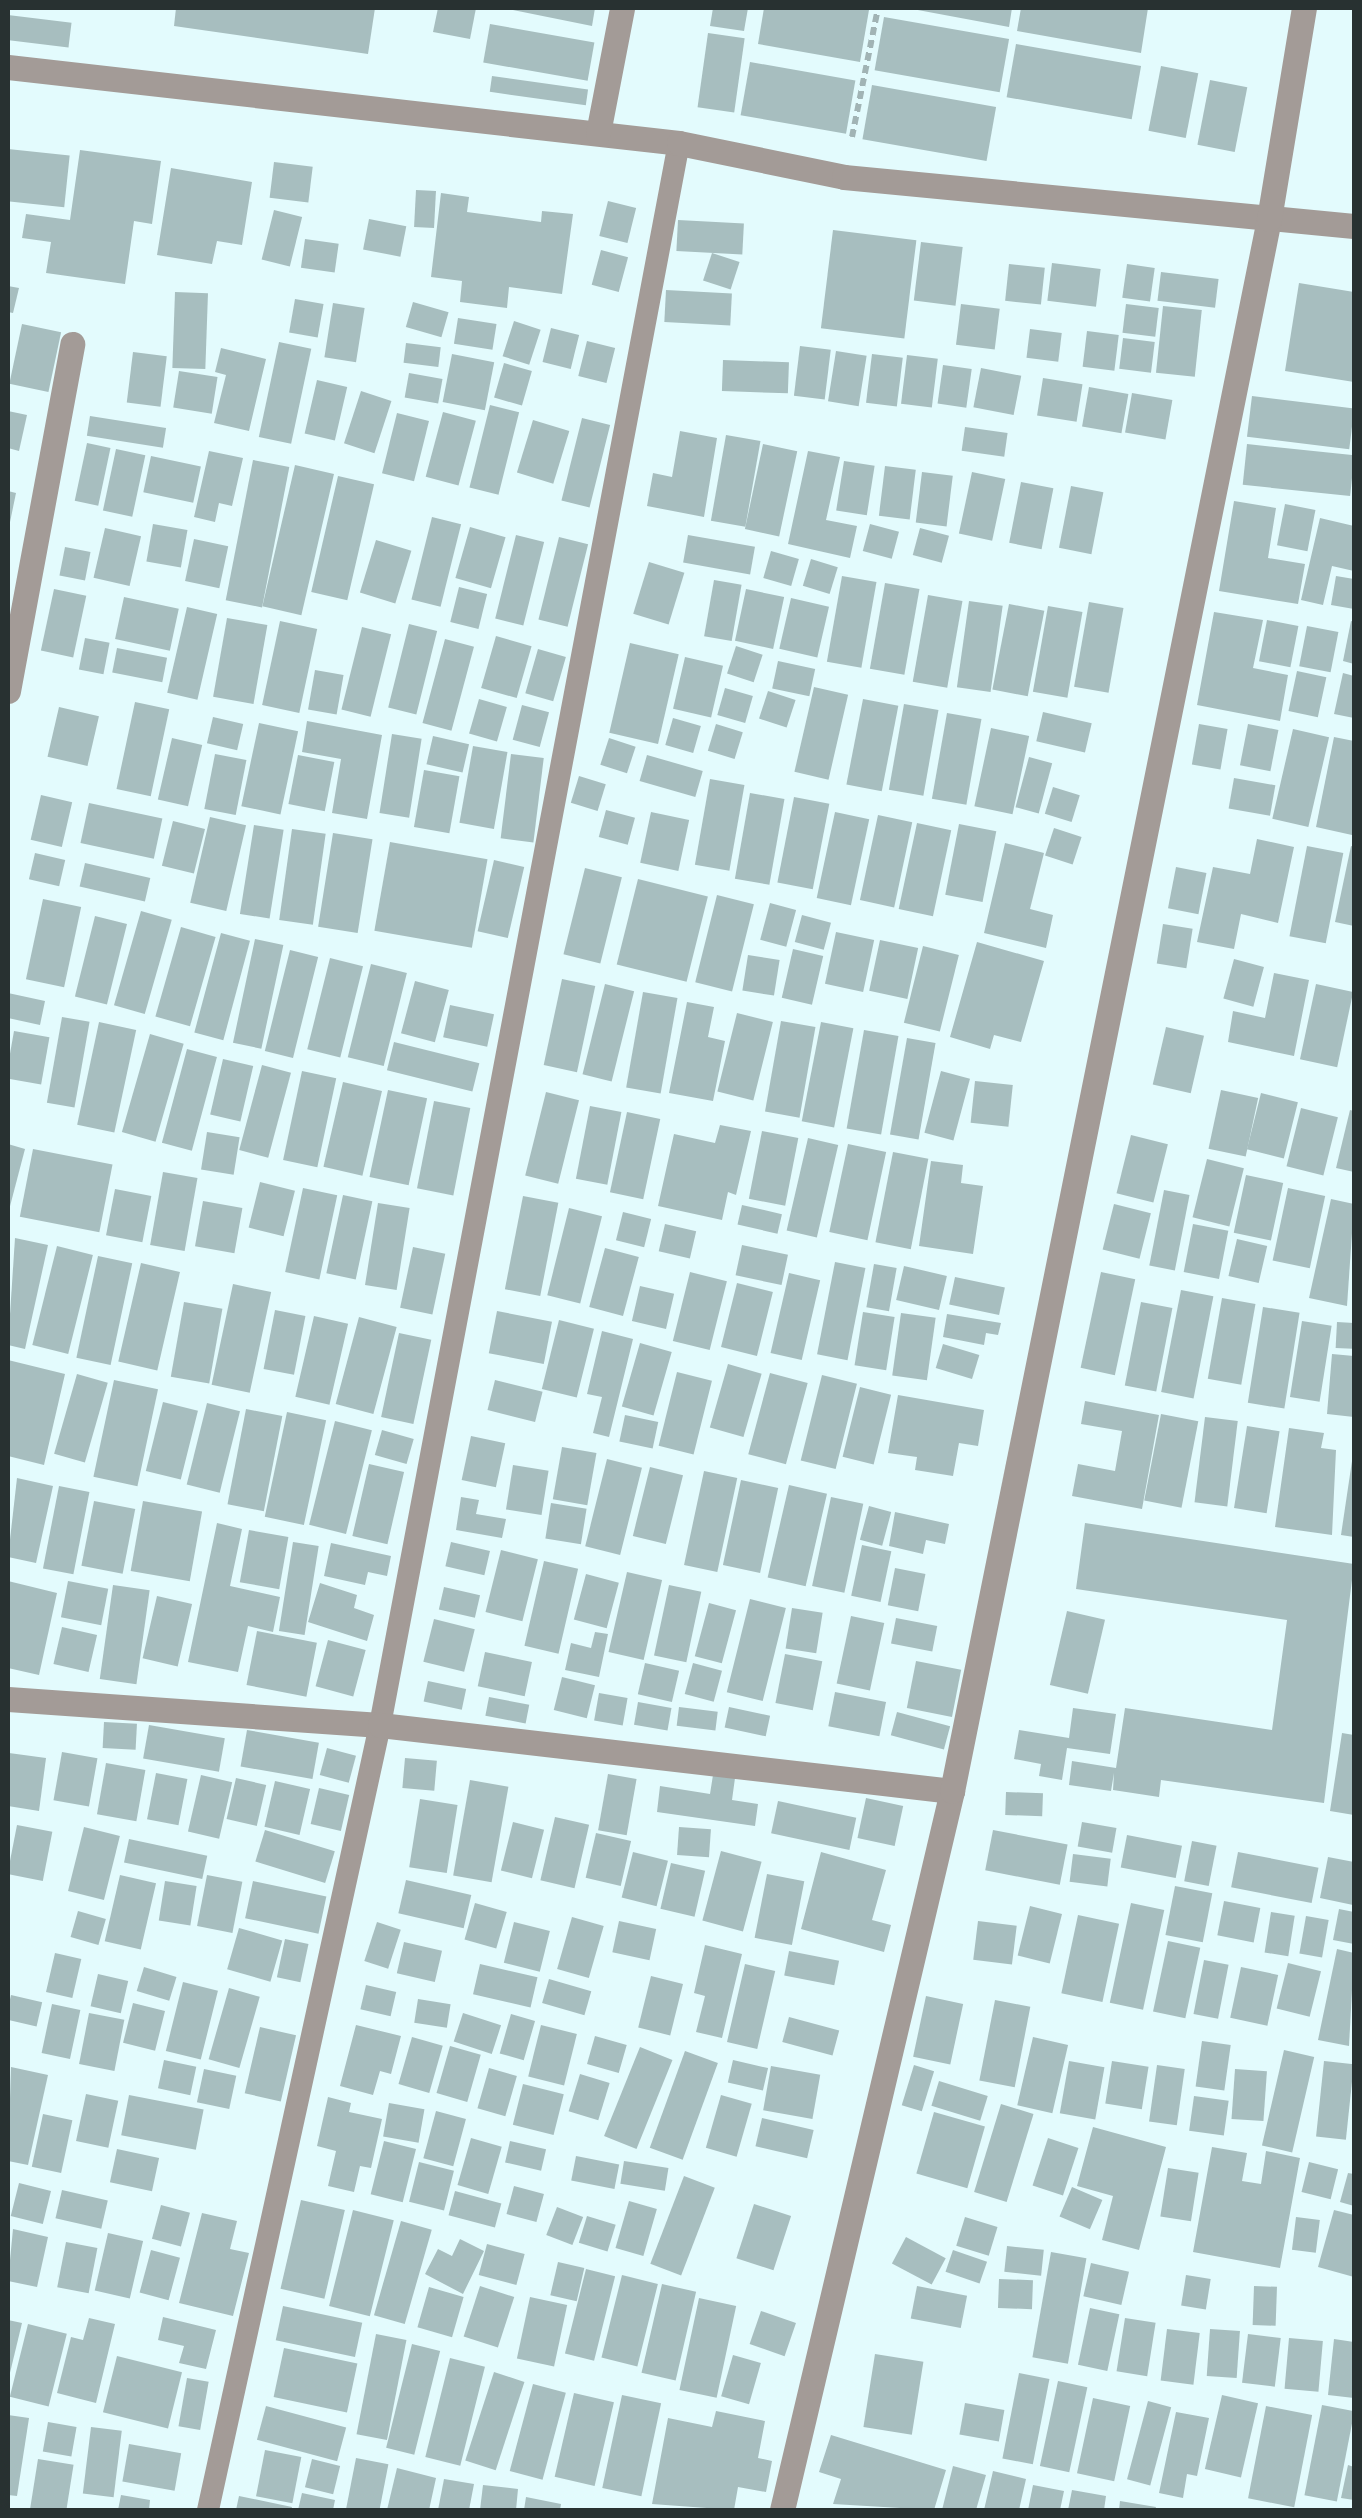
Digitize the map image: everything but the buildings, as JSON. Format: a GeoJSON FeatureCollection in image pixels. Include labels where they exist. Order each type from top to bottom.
{"type":"FeatureCollection","features":[{"type":"Feature","properties":{"kind":"street"},"geometry":{"type":"LineString","coordinates":[[598,133],[622,8]]}},
{"type":"Feature","properties":{"kind":"street"},"geometry":{"type":"LineString","coordinates":[[782,2510],[952,1791],[1269,219],[1304,8]]}},
{"type":"Feature","properties":{"kind":"street"},"geometry":{"type":"LineString","coordinates":[[8,68],[679,143],[844,177],[1354,226]]}},
{"type":"Feature","properties":{"kind":"street"},"geometry":{"type":"LineString","coordinates":[[8,691],[72,344]]}},
{"type":"Feature","properties":{"kind":"street"},"geometry":{"type":"LineString","coordinates":[[8,1699],[380,1725],[952,1791]]}},
{"type":"Feature","properties":{"kind":"lane"},"geometry":{"type":"LineString","coordinates":[[208,2510],[380,1725],[679,143]]}},
{"type":"Feature","properties":{"kind":"path"},"geometry":{"type":"LineString","coordinates":[[844,177],[878,8]]}}]}
